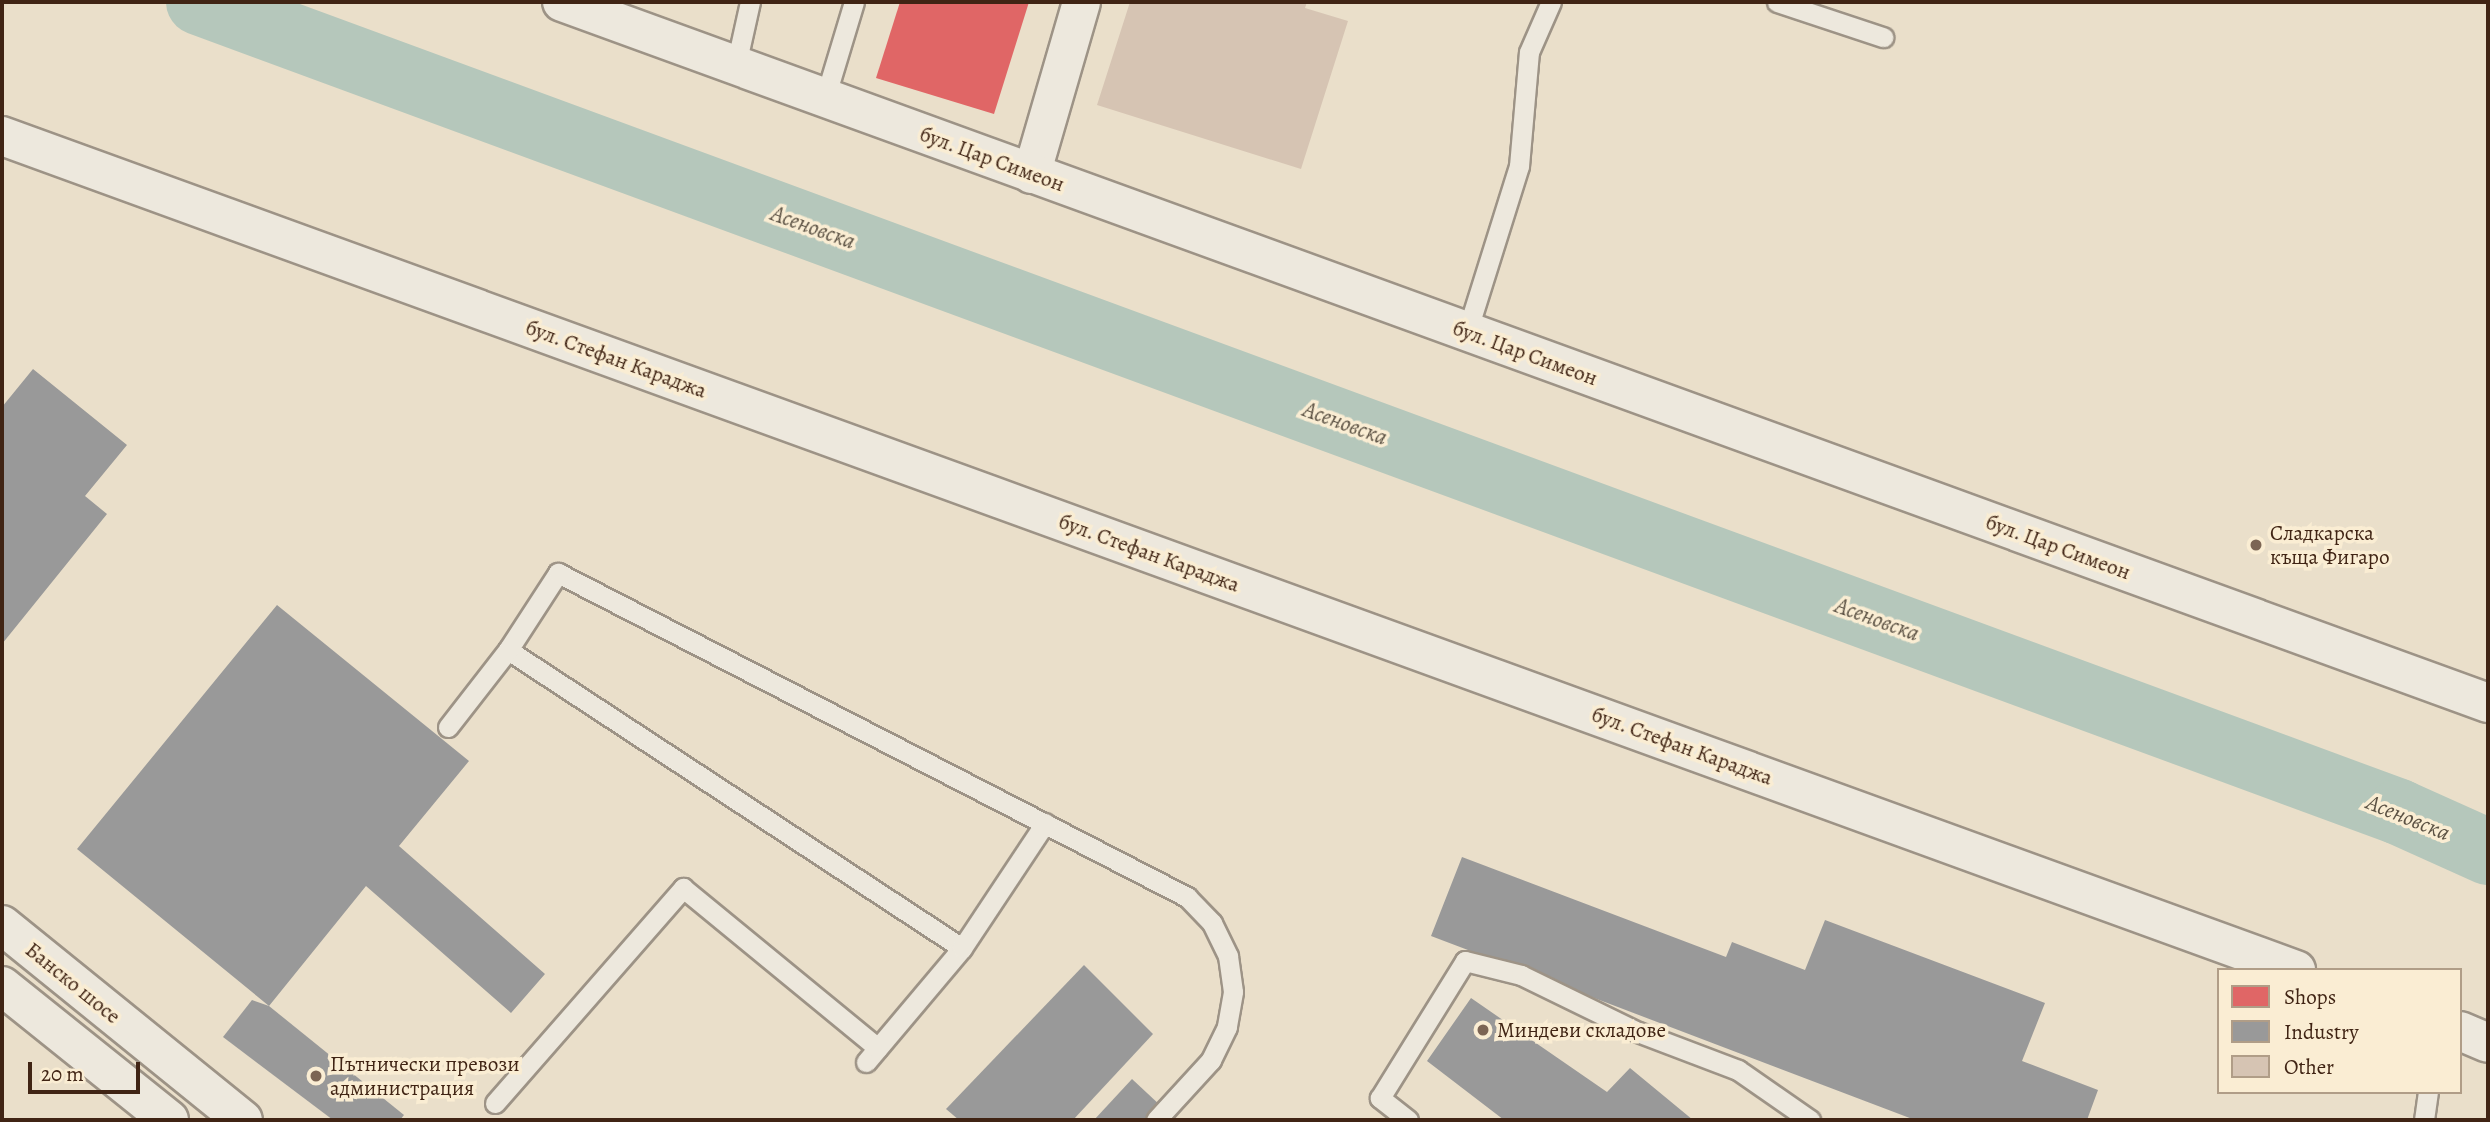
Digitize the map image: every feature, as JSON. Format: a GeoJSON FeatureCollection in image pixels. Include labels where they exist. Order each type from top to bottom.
{"type":"FeatureCollection","features":[{"type":"Feature","properties":{"kind":"main road","name":"бул. Цар Симеон"},"geometry":{"type":"LineString","coordinates":[[562,2],[2488,703]]}},
{"type":"Feature","properties":{"kind":"main road","name":"бул. Стефан Караджа"},"geometry":{"type":"LineString","coordinates":[[2,136],[2290,968]]}},
{"type":"Feature","properties":{"kind":"main road","name":"Банско шосе"},"geometry":{"type":"LineString","coordinates":[[2,925],[243,1120]]}},
{"type":"Feature","properties":{"kind":"main road"},"geometry":{"type":"LineString","coordinates":[[2,986],[169,1120]]}},
{"type":"Feature","properties":{"kind":"main road"},"geometry":{"type":"LineString","coordinates":[[2462,1032],[2488,1044]]}},
{"type":"Feature","properties":{"kind":"street"},"geometry":{"type":"LineString","coordinates":[[1031,174],[1081,2]]}},
{"type":"Feature","properties":{"kind":"lane"},"geometry":{"type":"LineString","coordinates":[[736,65],[750,2]]}},
{"type":"Feature","properties":{"kind":"lane"},"geometry":{"type":"LineString","coordinates":[[825,98],[854,2]]}},
{"type":"Feature","properties":{"kind":"lane"},"geometry":{"type":"LineString","coordinates":[[1467,332],[1519,166],[1529,52],[1551,2]]}},
{"type":"Feature","properties":{"kind":"lane"},"geometry":{"type":"LineString","coordinates":[[1777,2],[1883,37]]}},
{"type":"Feature","properties":{"kind":"lane"},"geometry":{"type":"LineString","coordinates":[[448,727],[508,650],[558,573],[1187,897],[1212,923],[1227,956],[1233,992],[1227,1027],[1211,1060],[1156,1120]]}},
{"type":"Feature","properties":{"kind":"lane"},"geometry":{"type":"LineString","coordinates":[[508,650],[962,948]]}},
{"type":"Feature","properties":{"kind":"lane"},"geometry":{"type":"LineString","coordinates":[[495,1103],[683,888],[872,1055],[962,948],[1045,823]]}},
{"type":"Feature","properties":{"kind":"lane"},"geometry":{"type":"LineString","coordinates":[[1408,1120],[1380,1098],[1465,961],[1521,975],[1638,1032],[1738,1070],[1810,1120]]}},
{"type":"Feature","properties":{"kind":"lane"},"geometry":{"type":"LineString","coordinates":[[2424,1120],[2428,1094]]}},
{"type":"Feature","properties":{"kind":"building: Shops"},"geometry":{"type":"Polygon","coordinates":[[[900,2],[1029,2],[994,114],[876,78],[900,2]]]}},
{"type":"Feature","properties":{"kind":"building: Industry"},"geometry":{"type":"Polygon","coordinates":[[[33,369],[127,445],[85,496],[107,514],[2,644],[2,407],[33,369]]]}},
{"type":"Feature","properties":{"kind":"building: Industry"},"geometry":{"type":"Polygon","coordinates":[[[277,605],[469,761],[399,846],[545,974],[511,1013],[366,886],[269,1006],[77,849],[277,605]]]}},
{"type":"Feature","properties":{"kind":"building: Industry"},"geometry":{"type":"Polygon","coordinates":[[[1462,857],[1726,957],[1732,942],[1805,970],[1825,920],[2045,1003],[2022,1061],[2098,1090],[2087,1120],[1915,1120],[1431,936],[1462,857]]]}},
{"type":"Feature","properties":{"kind":"building: Industry"},"geometry":{"type":"Polygon","coordinates":[[[1084,965],[1153,1034],[1073,1120],[959,1120],[946,1109],[1084,965]]]}},
{"type":"Feature","properties":{"kind":"building: Industry","name":"Миндеви складове"},"geometry":{"type":"Polygon","coordinates":[[[1471,998],[1607,1092],[1630,1068],[1693,1120],[1504,1120],[1427,1061],[1471,998]]]}},
{"type":"Feature","properties":{"kind":"building: Industry","name":"Пътнически превози администрация"},"geometry":{"type":"Polygon","coordinates":[[[252,1000],[269,1006],[404,1115],[400,1120],[333,1120],[223,1037],[252,1000]]]}},
{"type":"Feature","properties":{"kind":"building: Industry"},"geometry":{"type":"Polygon","coordinates":[[[1132,1079],[1176,1120],[1094,1120],[1132,1079]]]}},
{"type":"Feature","properties":{"kind":"building: Other"},"geometry":{"type":"Polygon","coordinates":[[[1130,2],[1307,2],[1305,8],[1348,21],[1301,169],[1097,105],[1130,2]]]}},
{"type":"Feature","properties":{"kind":"waterway","name":"Асеновска"},"geometry":{"type":"LineString","coordinates":[[199,2],[2399,812],[2488,852]]}},
{"type":"Feature","properties":{"kind":"place","name":"Сладкарска къща Фигаро"},"geometry":{"type":"Point","coordinates":[2256,545]}},
{"type":"Feature","properties":{"kind":"place","name":"Миндеви складове"},"geometry":{"type":"Point","coordinates":[1483,1030]}},
{"type":"Feature","properties":{"kind":"place","name":"Пътнически превози администрация"},"geometry":{"type":"Point","coordinates":[316,1076]}}]}
